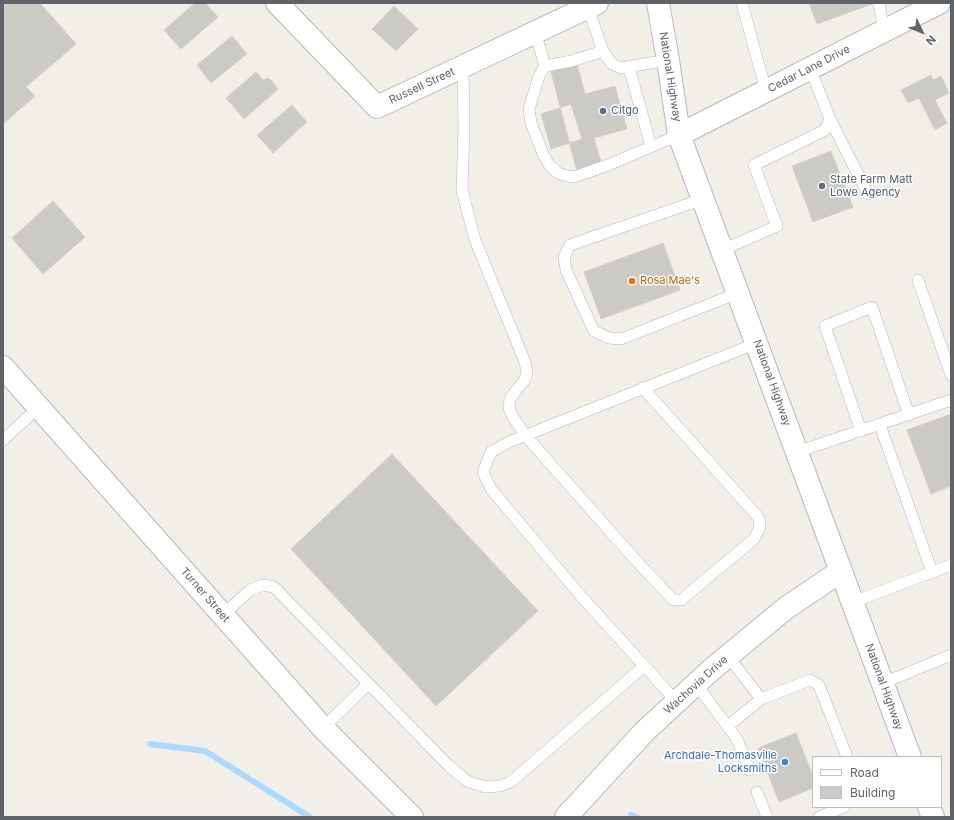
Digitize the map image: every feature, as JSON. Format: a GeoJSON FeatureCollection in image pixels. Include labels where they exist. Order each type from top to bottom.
{"type":"FeatureCollection","features":[{"type":"Feature","properties":{"kind":"street","name":"Russell Street"},"geometry":{"type":"LineString","coordinates":[[277,3],[377,107],[592,5]]}},
{"type":"Feature","properties":{"kind":"street","name":"National Highway"},"geometry":{"type":"LineString","coordinates":[[658,3],[679,135],[910,756]]}},
{"type":"Feature","properties":{"kind":"street","name":"Cedar Lane Drive"},"geometry":{"type":"LineString","coordinates":[[679,135],[939,3]]}},
{"type":"Feature","properties":{"kind":"street","name":"Turner Street"},"geometry":{"type":"LineString","coordinates":[[3,367],[323,728],[412,817]]}},
{"type":"Feature","properties":{"kind":"street","name":"Wachovia Drive"},"geometry":{"type":"LineString","coordinates":[[566,817],[644,732],[696,684],[786,608],[842,571]]}},
{"type":"Feature","properties":{"kind":"lane"},"geometry":{"type":"LineString","coordinates":[[742,3],[766,90]]}},
{"type":"Feature","properties":{"kind":"lane"},"geometry":{"type":"LineString","coordinates":[[879,3],[884,31]]}},
{"type":"Feature","properties":{"kind":"lane"},"geometry":{"type":"LineString","coordinates":[[592,5],[603,51],[612,64],[621,68],[629,68],[668,60]]}},
{"type":"Feature","properties":{"kind":"lane"},"geometry":{"type":"LineString","coordinates":[[535,32],[545,66],[539,76],[529,109],[531,123],[544,156],[550,166],[558,173],[567,176],[574,176],[608,165],[679,135]]}},
{"type":"Feature","properties":{"kind":"lane"},"geometry":{"type":"LineString","coordinates":[[545,66],[572,61],[603,51]]}},
{"type":"Feature","properties":{"kind":"lane"},"geometry":{"type":"LineString","coordinates":[[463,67],[464,128],[462,190],[475,240],[525,362],[527,373],[524,381],[510,399],[509,408],[513,418],[525,435],[632,556],[673,600],[681,600],[754,540],[760,527],[759,518],[643,388]]}},
{"type":"Feature","properties":{"kind":"lane"},"geometry":{"type":"LineString","coordinates":[[629,68],[651,146]]}},
{"type":"Feature","properties":{"kind":"lane"},"geometry":{"type":"LineString","coordinates":[[810,68],[830,119],[868,194]]}},
{"type":"Feature","properties":{"kind":"lane"},"geometry":{"type":"LineString","coordinates":[[722,250],[777,226],[754,165],[825,130],[830,119]]}},
{"type":"Feature","properties":{"kind":"lane"},"geometry":{"type":"LineString","coordinates":[[702,199],[570,245],[564,257],[566,270],[594,330],[609,338],[621,339],[738,293]]}},
{"type":"Feature","properties":{"kind":"lane"},"geometry":{"type":"LineString","coordinates":[[918,280],[951,375]]}},
{"type":"Feature","properties":{"kind":"lane"},"geometry":{"type":"LineString","coordinates":[[861,431],[825,326],[872,307],[909,415]]}},
{"type":"Feature","properties":{"kind":"lane"},"geometry":{"type":"LineString","coordinates":[[676,702],[580,595],[491,489],[483,472],[491,452],[508,442],[757,343]]}},
{"type":"Feature","properties":{"kind":"lane"},"geometry":{"type":"LineString","coordinates":[[797,452],[951,400]]}},
{"type":"Feature","properties":{"kind":"lane"},"geometry":{"type":"LineString","coordinates":[[3,440],[39,408]]}},
{"type":"Feature","properties":{"kind":"lane"},"geometry":{"type":"LineString","coordinates":[[880,425],[932,572]]}},
{"type":"Feature","properties":{"kind":"lane"},"geometry":{"type":"LineString","coordinates":[[853,602],[951,565]]}},
{"type":"Feature","properties":{"kind":"lane"},"geometry":{"type":"LineString","coordinates":[[223,615],[250,590],[263,585],[274,587],[449,766],[467,781],[485,787],[499,786],[512,782],[644,666]]}},
{"type":"Feature","properties":{"kind":"lane"},"geometry":{"type":"LineString","coordinates":[[883,683],[951,655]]}},
{"type":"Feature","properties":{"kind":"lane"},"geometry":{"type":"LineString","coordinates":[[728,656],[761,699]]}},
{"type":"Feature","properties":{"kind":"lane"},"geometry":{"type":"LineString","coordinates":[[728,726],[761,699],[810,680],[820,685],[847,756]]}},
{"type":"Feature","properties":{"kind":"lane"},"geometry":{"type":"LineString","coordinates":[[323,728],[368,684]]}},
{"type":"Feature","properties":{"kind":"lane"},"geometry":{"type":"LineString","coordinates":[[696,684],[737,739],[749,770]]}},
{"type":"Feature","properties":{"kind":"lane"},"geometry":{"type":"LineString","coordinates":[[757,792],[767,817]]}},
{"type":"Feature","properties":{"kind":"lane"},"geometry":{"type":"LineString","coordinates":[[819,817],[842,808]]}},
{"type":"Feature","properties":{"kind":"building"},"geometry":{"type":"Polygon","coordinates":[[[6,3],[40,3],[76,44],[26,87],[35,96],[3,124],[3,5],[6,3]]]}},
{"type":"Feature","properties":{"kind":"building"},"geometry":{"type":"Polygon","coordinates":[[[195,3],[205,3],[218,17],[181,49],[164,30],[195,3]]]}},
{"type":"Feature","properties":{"kind":"building"},"geometry":{"type":"Polygon","coordinates":[[[809,3],[872,3],[872,4],[817,24],[809,3]]]}},
{"type":"Feature","properties":{"kind":"building"},"geometry":{"type":"Polygon","coordinates":[[[394,6],[418,29],[396,51],[372,29],[394,6]]]}},
{"type":"Feature","properties":{"kind":"building"},"geometry":{"type":"Polygon","coordinates":[[[232,36],[247,54],[211,83],[197,65],[232,36]]]}},
{"type":"Feature","properties":{"kind":"building"},"geometry":{"type":"Polygon","coordinates":[[[577,64],[585,94],[615,86],[627,129],[594,138],[602,165],[577,172],[551,72],[577,64]]]}},
{"type":"Feature","properties":{"kind":"building"},"geometry":{"type":"Polygon","coordinates":[[[256,72],[263,80],[269,78],[278,89],[244,119],[226,98],[256,72]]]}},
{"type":"Feature","properties":{"kind":"building"},"geometry":{"type":"Polygon","coordinates":[[[931,75],[933,80],[941,76],[949,93],[935,100],[947,123],[935,130],[919,98],[908,103],[901,90],[931,75]]]}},
{"type":"Feature","properties":{"kind":"building"},"geometry":{"type":"Polygon","coordinates":[[[571,104],[582,139],[551,149],[541,114],[571,104]]]}},
{"type":"Feature","properties":{"kind":"building"},"geometry":{"type":"Polygon","coordinates":[[[292,105],[307,122],[273,153],[257,135],[292,105]]]}},
{"type":"Feature","properties":{"kind":"building","name":"State Farm Matt Lowe Agency"},"geometry":{"type":"Polygon","coordinates":[[[831,151],[853,207],[813,222],[792,166],[831,151]]]}},
{"type":"Feature","properties":{"kind":"building"},"geometry":{"type":"Polygon","coordinates":[[[53,201],[85,237],[43,274],[12,238],[53,201]]]}},
{"type":"Feature","properties":{"kind":"building","name":"Rosa Mae's"},"geometry":{"type":"Polygon","coordinates":[[[663,243],[680,290],[601,319],[584,272],[663,243]]]}},
{"type":"Feature","properties":{"kind":"building"},"geometry":{"type":"Polygon","coordinates":[[[951,414],[951,486],[931,494],[907,430],[951,414]]]}},
{"type":"Feature","properties":{"kind":"building"},"geometry":{"type":"Polygon","coordinates":[[[392,454],[538,611],[436,706],[291,549],[392,454]]]}},
{"type":"Feature","properties":{"kind":"building","name":"Archdale-Thomasville Locksmiths"},"geometry":{"type":"Polygon","coordinates":[[[796,733],[812,773],[812,788],[779,802],[758,748],[796,733]]]}},
{"type":"Feature","properties":{"kind":"waterway"},"geometry":{"type":"LineString","coordinates":[[150,744],[205,751],[310,817]]}},
{"type":"Feature","properties":{"kind":"waterway"},"geometry":{"type":"LineString","coordinates":[[631,815],[637,817]]}},
{"type":"Feature","properties":{"kind":"place","name":"Citgo"},"geometry":{"type":"Point","coordinates":[603,111]}},
{"type":"Feature","properties":{"kind":"place","name":"State Farm Matt Lowe Agency"},"geometry":{"type":"Point","coordinates":[822,186]}},
{"type":"Feature","properties":{"kind":"place","name":"Rosa Mae's"},"geometry":{"type":"Point","coordinates":[632,281]}},
{"type":"Feature","properties":{"kind":"place","name":"Archdale-Thomasville Locksmiths"},"geometry":{"type":"Point","coordinates":[785,762]}}]}
